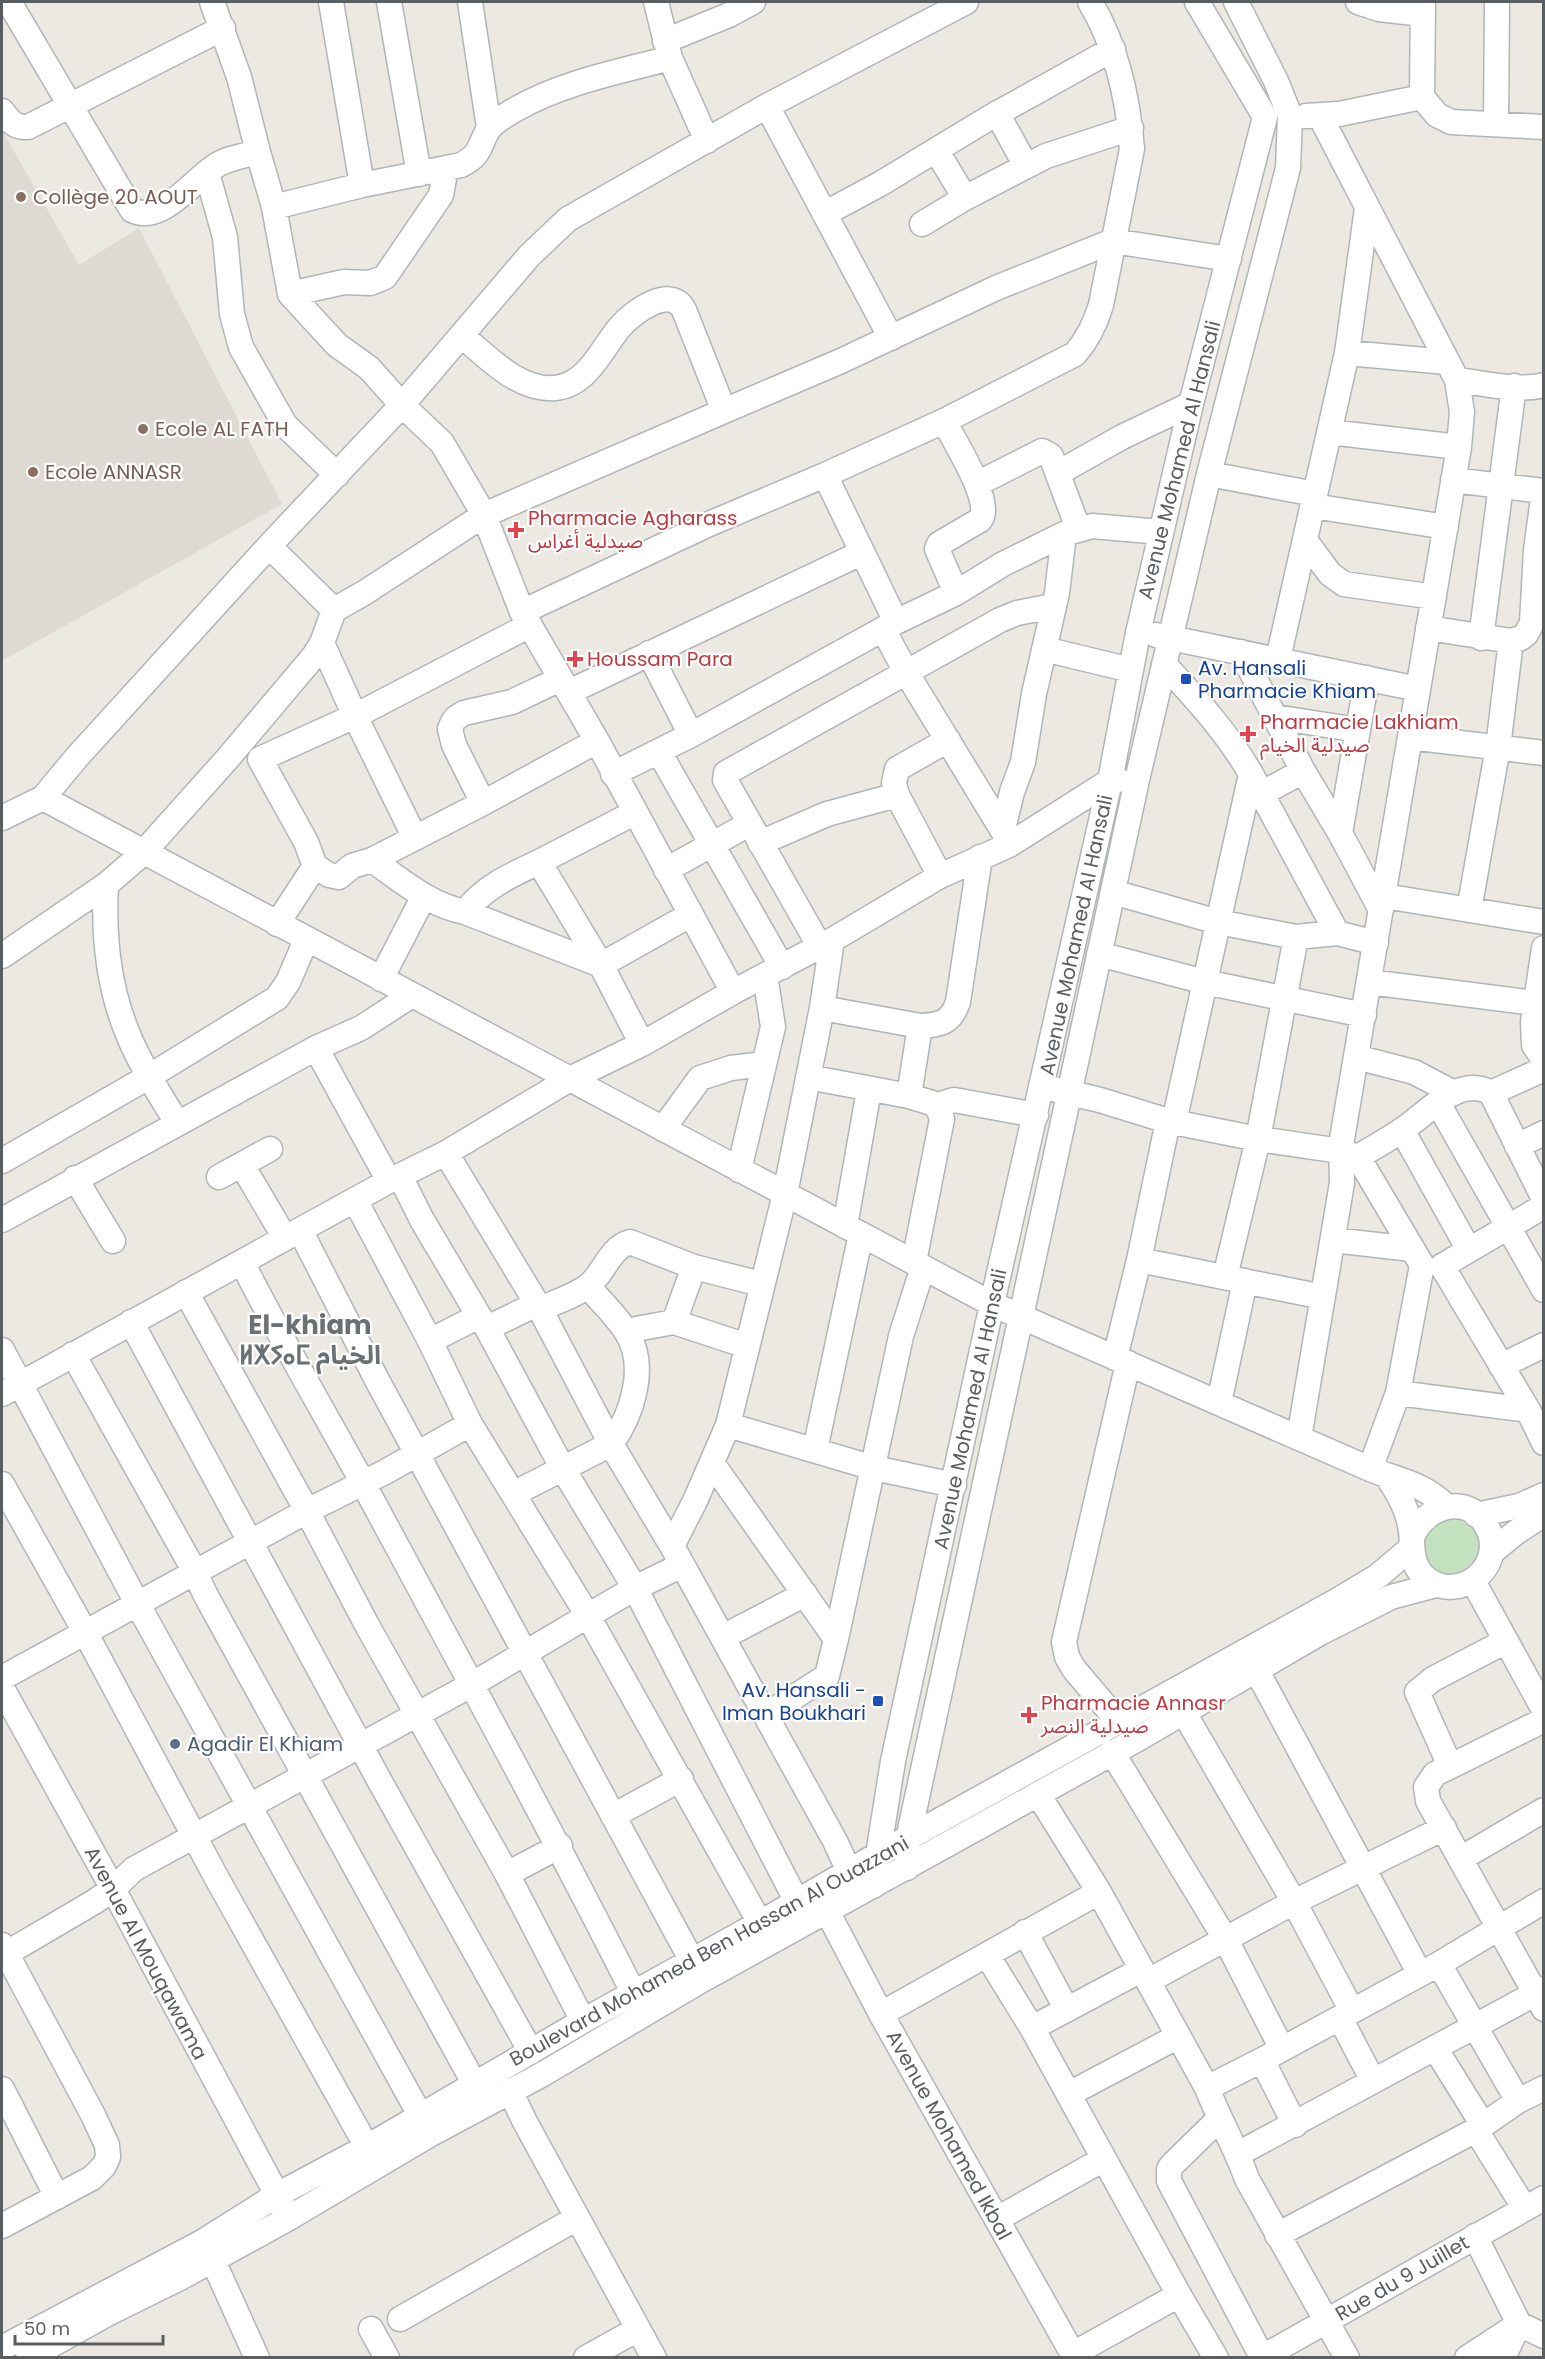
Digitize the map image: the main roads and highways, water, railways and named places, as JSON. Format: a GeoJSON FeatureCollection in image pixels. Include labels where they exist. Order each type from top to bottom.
{"type":"FeatureCollection","features":[{"type":"Feature","properties":{"kind":"place","name":"Collège 20 AOUT"},"geometry":{"type":"Point","coordinates":[21,197]}},
{"type":"Feature","properties":{"kind":"place","name":"Ecole AL FATH"},"geometry":{"type":"Point","coordinates":[143,429]}},
{"type":"Feature","properties":{"kind":"place","name":"Ecole ANNASR"},"geometry":{"type":"Point","coordinates":[33,472]}},
{"type":"Feature","properties":{"kind":"place","name":"Pharmacie Agharass صيدلية أغراس"},"geometry":{"type":"Point","coordinates":[516,530]}},
{"type":"Feature","properties":{"kind":"place","name":"Houssam Para"},"geometry":{"type":"Point","coordinates":[575,659]}},
{"type":"Feature","properties":{"kind":"place","name":"Av. Hansali Pharmacie Khiam"},"geometry":{"type":"Point","coordinates":[1186,679]}},
{"type":"Feature","properties":{"kind":"place","name":"Pharmacie Lakhiam صيدلية الخيام"},"geometry":{"type":"Point","coordinates":[1248,734]}},
{"type":"Feature","properties":{"kind":"place","name":"Av. Hansali - Iman Boukhari"},"geometry":{"type":"Point","coordinates":[878,1701]}},
{"type":"Feature","properties":{"kind":"place","name":"Pharmacie Annasr صيدلية النصر"},"geometry":{"type":"Point","coordinates":[1029,1715]}},
{"type":"Feature","properties":{"kind":"place","name":"Agadir El Khiam"},"geometry":{"type":"Point","coordinates":[175,1744]}},
{"type":"Feature","properties":{"kind":"district","name":"El-khiam ⵍⵅⵢⴰⵎ الخيام"},"geometry":{"type":"Point","coordinates":[310,1340]}}]}
